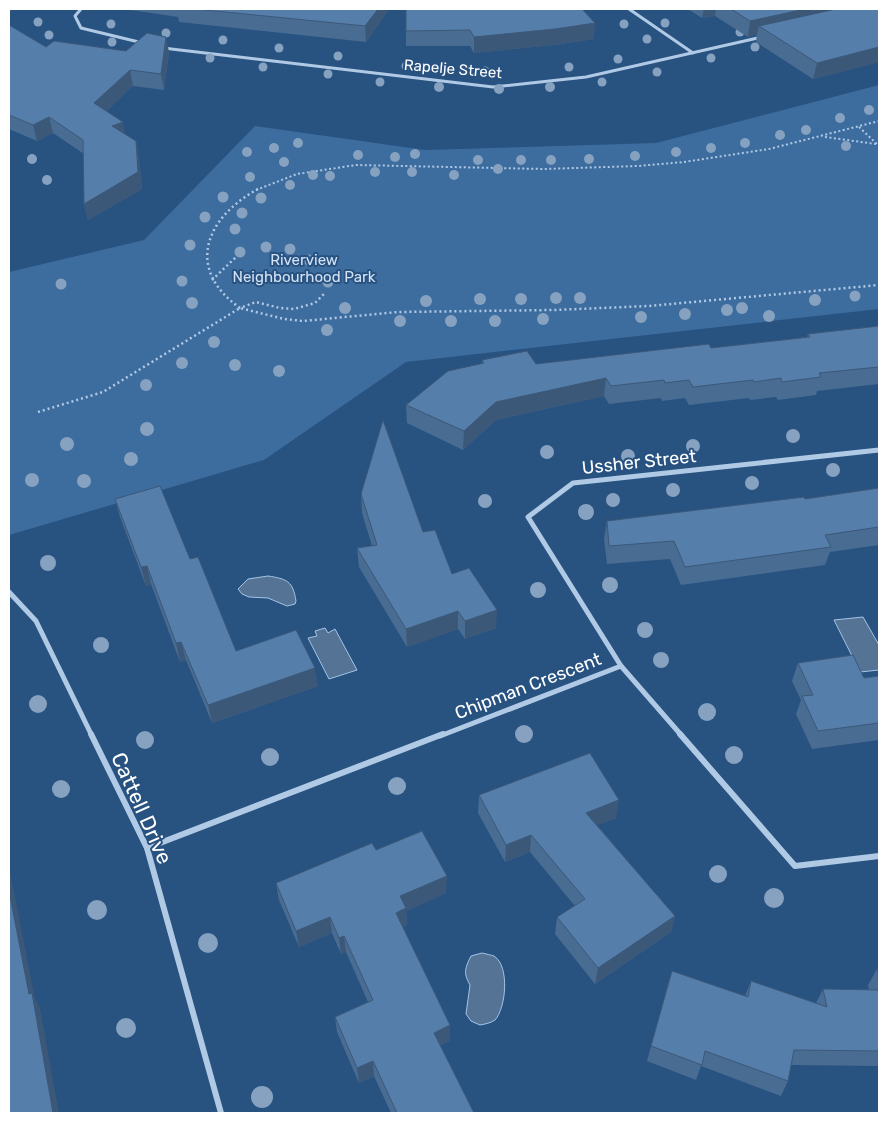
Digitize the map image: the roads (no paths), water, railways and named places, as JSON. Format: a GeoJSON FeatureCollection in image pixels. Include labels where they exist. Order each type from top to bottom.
{"type":"FeatureCollection","features":[{"type":"Feature","properties":{"kind":"street"},"geometry":{"type":"LineString","coordinates":[[81,9],[75,16],[81,28],[146,44]]}},
{"type":"Feature","properties":{"kind":"street"},"geometry":{"type":"LineString","coordinates":[[629,9],[693,53]]}},
{"type":"Feature","properties":{"kind":"street","name":"Rapelje Street"},"geometry":{"type":"LineString","coordinates":[[155,46],[493,87],[586,77],[768,36]]}},
{"type":"Feature","properties":{"kind":"street","name":"Ussher Street"},"geometry":{"type":"LineString","coordinates":[[621,666],[528,517],[573,483],[879,450]]}},
{"type":"Feature","properties":{"kind":"street","name":"Cattell Drive"},"geometry":{"type":"LineString","coordinates":[[9,592],[36,621],[147,848],[221,1113]]}},
{"type":"Feature","properties":{"kind":"street","name":"Chipman Crescent"},"geometry":{"type":"LineString","coordinates":[[147,848],[621,666],[795,866],[879,856]]}},
{"type":"Feature","properties":{"kind":"park label","name":"Riverview Neighbourhood Park"},"geometry":{"type":"Point","coordinates":[304,268]}}]}
